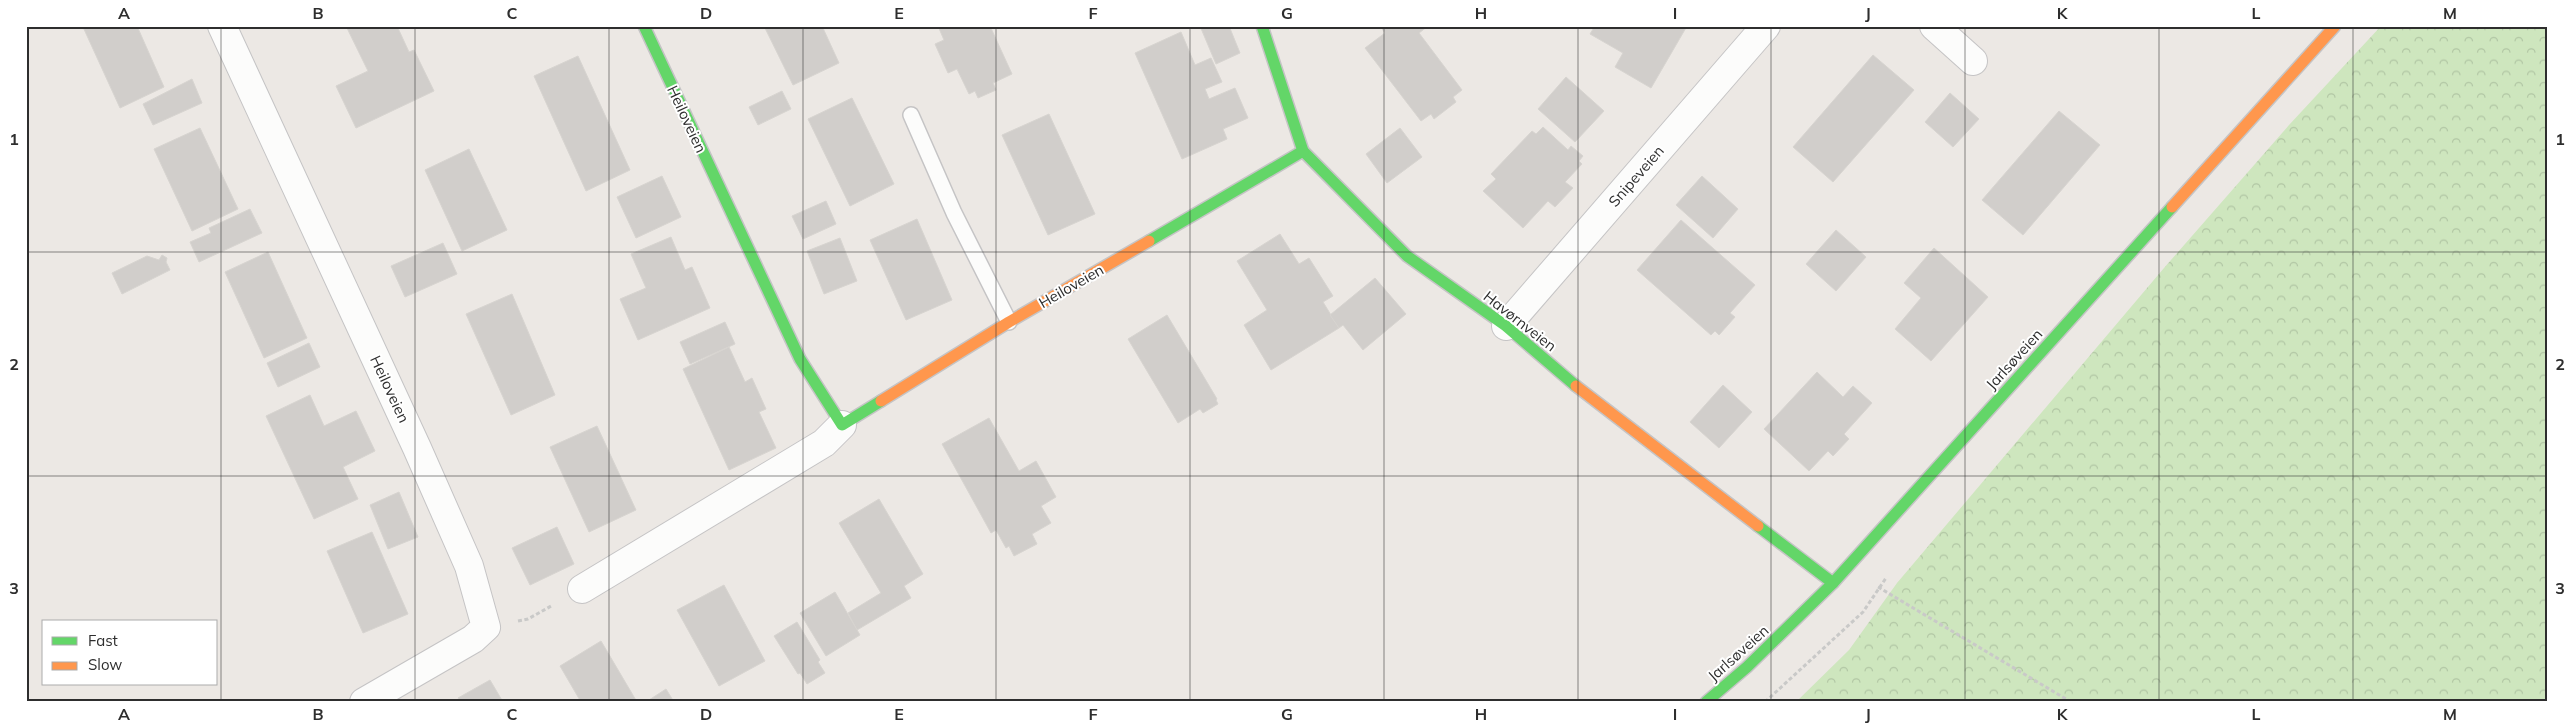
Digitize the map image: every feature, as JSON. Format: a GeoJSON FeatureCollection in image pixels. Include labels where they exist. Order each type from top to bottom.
{"type":"FeatureCollection","features":[{"type":"Feature","properties":{"kind":"street","name":"Heiloveien"},"geometry":{"type":"LineString","coordinates":[[222,26],[417,448],[469,566],[486,627]]}},
{"type":"Feature","properties":{"kind":"street","name":"Heiloveien"},"geometry":{"type":"LineString","coordinates":[[644,26],[800,359],[842,425]]}},
{"type":"Feature","properties":{"kind":"street","name":"Havørnveien"},"geometry":{"type":"LineString","coordinates":[[1262,26],[1303,151],[1406,256],[1506,326],[1596,403],[1833,583]]}},
{"type":"Feature","properties":{"kind":"street","name":"Snipeveien"},"geometry":{"type":"LineString","coordinates":[[1506,326],[1766,26]]}},
{"type":"Feature","properties":{"kind":"street"},"geometry":{"type":"LineString","coordinates":[[1934,26],[1973,61]]}},
{"type":"Feature","properties":{"kind":"street","name":"Jarlsøveien"},"geometry":{"type":"LineString","coordinates":[[1706,702],[1747,667],[1833,583],[2335,26]]}},
{"type":"Feature","properties":{"kind":"street","name":"Heiloveien"},"geometry":{"type":"LineString","coordinates":[[582,589],[824,443],[842,425],[1009,322],[1303,151]]}},
{"type":"Feature","properties":{"kind":"street"},"geometry":{"type":"LineString","coordinates":[[364,702],[473,639],[486,627]]}},
{"type":"Feature","properties":{"kind":"lane"},"geometry":{"type":"LineString","coordinates":[[911,115],[954,213],[1009,322]]}},
{"type":"Feature","properties":{"kind":"path"},"geometry":{"type":"LineString","coordinates":[[1765,702],[1863,612],[1878,587],[2071,702]]}},
{"type":"Feature","properties":{"kind":"path"},"geometry":{"type":"LineString","coordinates":[[486,627],[528,619],[582,589]]}},
{"type":"Feature","properties":{"kind":"green space"},"geometry":{"type":"Polygon","coordinates":[[[2381,26],[2548,26],[2548,702],[1796,702],[1849,650],[1897,583],[2164,268],[2289,125],[2381,26]]]}},
{"type":"Feature","properties":{"kind":"building"},"geometry":{"type":"Polygon","coordinates":[[[137,26],[164,87],[120,108],[83,27],[137,26]]]}},
{"type":"Feature","properties":{"kind":"building"},"geometry":{"type":"Polygon","coordinates":[[[346,26],[397,26],[409,52],[414,50],[434,91],[356,128],[336,86],[368,71],[346,26]]]}},
{"type":"Feature","properties":{"kind":"building"},"geometry":{"type":"Polygon","coordinates":[[[764,26],[822,26],[839,63],[793,85],[764,26]]]}},
{"type":"Feature","properties":{"kind":"building"},"geometry":{"type":"Polygon","coordinates":[[[938,26],[990,26],[1012,74],[993,83],[996,90],[978,98],[975,91],[969,94],[957,69],[948,73],[935,44],[944,40],[938,26]]]}},
{"type":"Feature","properties":{"kind":"building"},"geometry":{"type":"Polygon","coordinates":[[[1200,26],[1229,26],[1240,53],[1216,64],[1200,26]]]}},
{"type":"Feature","properties":{"kind":"building"},"geometry":{"type":"Polygon","coordinates":[[[1380,26],[1428,26],[1419,33],[1462,90],[1453,97],[1456,102],[1434,119],[1431,114],[1421,121],[1365,48],[1385,33],[1380,26]]]}},
{"type":"Feature","properties":{"kind":"building"},"geometry":{"type":"Polygon","coordinates":[[[1595,26],[1687,26],[1651,88],[1615,67],[1623,53],[1590,34],[1595,26]]]}},
{"type":"Feature","properties":{"kind":"building"},"geometry":{"type":"Polygon","coordinates":[[[1181,32],[1195,65],[1211,58],[1222,82],[1205,89],[1209,99],[1235,88],[1248,118],[1223,129],[1227,139],[1182,159],[1135,53],[1181,32]]]}},
{"type":"Feature","properties":{"kind":"building"},"geometry":{"type":"Polygon","coordinates":[[[1873,55],[1914,90],[1833,182],[1793,147],[1873,55]]]}},
{"type":"Feature","properties":{"kind":"building"},"geometry":{"type":"Polygon","coordinates":[[[578,56],[630,170],[586,191],[534,76],[578,56]]]}},
{"type":"Feature","properties":{"kind":"building"},"geometry":{"type":"Polygon","coordinates":[[[1566,77],[1604,111],[1575,142],[1538,109],[1566,77]]]}},
{"type":"Feature","properties":{"kind":"building"},"geometry":{"type":"Polygon","coordinates":[[[192,79],[202,103],[153,125],[143,104],[192,79]]]}},
{"type":"Feature","properties":{"kind":"building"},"geometry":{"type":"Polygon","coordinates":[[[782,91],[791,109],[758,125],[749,107],[782,91]]]}},
{"type":"Feature","properties":{"kind":"building"},"geometry":{"type":"Polygon","coordinates":[[[1950,93],[1979,119],[1953,147],[1925,122],[1950,93]]]}},
{"type":"Feature","properties":{"kind":"building"},"geometry":{"type":"Polygon","coordinates":[[[852,98],[894,184],[850,206],[808,119],[852,98]]]}},
{"type":"Feature","properties":{"kind":"building"},"geometry":{"type":"Polygon","coordinates":[[[2059,111],[2100,145],[2023,235],[1982,200],[2059,111]]]}},
{"type":"Feature","properties":{"kind":"building"},"geometry":{"type":"Polygon","coordinates":[[[1049,114],[1095,214],[1048,235],[1002,135],[1049,114]]]}},
{"type":"Feature","properties":{"kind":"building"},"geometry":{"type":"Polygon","coordinates":[[[1543,127],[1568,150],[1571,146],[1583,156],[1579,161],[1582,164],[1565,182],[1573,188],[1555,207],[1548,201],[1523,228],[1483,191],[1496,179],[1491,174],[1532,131],[1536,134],[1543,127]]]}},
{"type":"Feature","properties":{"kind":"building"},"geometry":{"type":"Polygon","coordinates":[[[200,128],[238,209],[192,231],[154,149],[200,128]]]}},
{"type":"Feature","properties":{"kind":"building"},"geometry":{"type":"Polygon","coordinates":[[[1400,128],[1422,157],[1387,183],[1366,154],[1400,128]]]}},
{"type":"Feature","properties":{"kind":"building"},"geometry":{"type":"Polygon","coordinates":[[[469,149],[507,230],[462,251],[425,170],[469,149]]]}},
{"type":"Feature","properties":{"kind":"building"},"geometry":{"type":"Polygon","coordinates":[[[662,176],[681,217],[636,238],[617,197],[662,176]]]}},
{"type":"Feature","properties":{"kind":"building"},"geometry":{"type":"Polygon","coordinates":[[[1702,176],[1738,209],[1713,238],[1676,205],[1702,176]]]}},
{"type":"Feature","properties":{"kind":"building"},"geometry":{"type":"Polygon","coordinates":[[[826,201],[836,224],[803,239],[792,216],[826,201]]]}},
{"type":"Feature","properties":{"kind":"building"},"geometry":{"type":"Polygon","coordinates":[[[250,209],[262,233],[199,262],[190,242],[211,233],[209,228],[250,209]]]}},
{"type":"Feature","properties":{"kind":"building"},"geometry":{"type":"Polygon","coordinates":[[[917,219],[952,300],[906,320],[870,240],[917,219]]]}},
{"type":"Feature","properties":{"kind":"building"},"geometry":{"type":"Polygon","coordinates":[[[1681,220],[1755,285],[1730,313],[1735,317],[1719,335],[1715,331],[1711,335],[1637,270],[1681,220]]]}},
{"type":"Feature","properties":{"kind":"building"},"geometry":{"type":"Polygon","coordinates":[[[1836,230],[1866,257],[1836,291],[1806,264],[1836,230]]]}},
{"type":"Feature","properties":{"kind":"building"},"geometry":{"type":"Polygon","coordinates":[[[1280,234],[1299,264],[1309,258],[1333,296],[1323,302],[1339,328],[1271,370],[1244,325],[1267,310],[1237,261],[1280,234]]]}},
{"type":"Feature","properties":{"kind":"building"},"geometry":{"type":"Polygon","coordinates":[[[671,237],[685,270],[692,267],[710,308],[638,340],[620,299],[646,288],[631,254],[671,237]]]}},
{"type":"Feature","properties":{"kind":"building"},"geometry":{"type":"Polygon","coordinates":[[[840,238],[857,281],[824,294],[807,251],[840,238]]]}},
{"type":"Feature","properties":{"kind":"building"},"geometry":{"type":"Polygon","coordinates":[[[443,243],[457,274],[405,297],[391,266],[443,243]]]}},
{"type":"Feature","properties":{"kind":"building"},"geometry":{"type":"Polygon","coordinates":[[[1934,248],[1988,297],[1931,361],[1895,329],[1921,298],[1904,283],[1934,248]]]}},
{"type":"Feature","properties":{"kind":"building"},"geometry":{"type":"Polygon","coordinates":[[[268,252],[307,338],[264,358],[225,272],[268,252]]]}},
{"type":"Feature","properties":{"kind":"building"},"geometry":{"type":"Polygon","coordinates":[[[162,255],[167,258],[166,262],[170,270],[122,294],[112,273],[147,256],[159,260],[162,255]]]}},
{"type":"Feature","properties":{"kind":"building"},"geometry":{"type":"Polygon","coordinates":[[[1375,278],[1406,314],[1363,350],[1343,325],[1339,328],[1330,315],[1375,278]]]}},
{"type":"Feature","properties":{"kind":"building"},"geometry":{"type":"Polygon","coordinates":[[[512,294],[555,395],[511,415],[466,314],[512,294]]]}},
{"type":"Feature","properties":{"kind":"building"},"geometry":{"type":"Polygon","coordinates":[[[1167,315],[1217,399],[1218,404],[1203,413],[1200,409],[1178,423],[1128,339],[1167,315]]]}},
{"type":"Feature","properties":{"kind":"building"},"geometry":{"type":"Polygon","coordinates":[[[725,322],[735,344],[690,364],[680,342],[725,322]]]}},
{"type":"Feature","properties":{"kind":"building"},"geometry":{"type":"Polygon","coordinates":[[[309,343],[320,367],[278,387],[267,363],[309,343]]]}},
{"type":"Feature","properties":{"kind":"building"},"geometry":{"type":"Polygon","coordinates":[[[729,347],[745,382],[752,378],[766,409],[759,412],[776,448],[729,470],[683,369],[729,347]]]}},
{"type":"Feature","properties":{"kind":"building"},"geometry":{"type":"Polygon","coordinates":[[[1817,372],[1843,397],[1853,386],[1872,403],[1844,434],[1849,439],[1833,456],[1828,451],[1809,471],[1764,429],[1817,372]]]}},
{"type":"Feature","properties":{"kind":"building"},"geometry":{"type":"Polygon","coordinates":[[[1723,385],[1752,412],[1719,448],[1690,422],[1723,385]]]}},
{"type":"Feature","properties":{"kind":"building"},"geometry":{"type":"Polygon","coordinates":[[[310,395],[324,426],[356,411],[375,451],[343,467],[358,499],[314,519],[266,416],[310,395]]]}},
{"type":"Feature","properties":{"kind":"building"},"geometry":{"type":"Polygon","coordinates":[[[989,418],[1019,471],[1036,461],[1056,497],[1041,506],[1051,523],[1032,534],[1037,544],[1014,556],[1009,546],[1006,548],[996,530],[991,533],[942,444],[989,418]]]}},
{"type":"Feature","properties":{"kind":"building"},"geometry":{"type":"Polygon","coordinates":[[[597,426],[636,510],[589,532],[550,447],[597,426]]]}},
{"type":"Feature","properties":{"kind":"building"},"geometry":{"type":"Polygon","coordinates":[[[399,492],[418,537],[388,549],[370,505],[399,492]]]}},
{"type":"Feature","properties":{"kind":"building"},"geometry":{"type":"Polygon","coordinates":[[[879,499],[923,574],[904,586],[911,598],[857,630],[848,613],[881,593],[839,523],[879,499]]]}},
{"type":"Feature","properties":{"kind":"building"},"geometry":{"type":"Polygon","coordinates":[[[557,527],[574,564],[530,585],[512,548],[557,527]]]}},
{"type":"Feature","properties":{"kind":"building"},"geometry":{"type":"Polygon","coordinates":[[[372,532],[408,614],[363,633],[327,551],[372,532]]]}},
{"type":"Feature","properties":{"kind":"building"},"geometry":{"type":"Polygon","coordinates":[[[724,585],[765,661],[719,686],[677,610],[724,585]]]}},
{"type":"Feature","properties":{"kind":"building"},"geometry":{"type":"Polygon","coordinates":[[[835,592],[860,635],[826,656],[800,613],[835,592]]]}},
{"type":"Feature","properties":{"kind":"building"},"geometry":{"type":"Polygon","coordinates":[[[797,622],[820,660],[818,662],[825,673],[807,684],[800,673],[798,674],[774,636],[797,622]]]}},
{"type":"Feature","properties":{"kind":"building"},"geometry":{"type":"Polygon","coordinates":[[[601,641],[637,702],[581,702],[560,666],[601,641]]]}},
{"type":"Feature","properties":{"kind":"building"},"geometry":{"type":"Polygon","coordinates":[[[490,680],[503,702],[461,702],[458,698],[490,680]]]}},
{"type":"Feature","properties":{"kind":"building"},"geometry":{"type":"Polygon","coordinates":[[[666,689],[674,702],[646,702],[666,689]]]}},
{"type":"Feature","properties":{"kind":"traffic: fast"},"geometry":{"type":"LineString","coordinates":[[644,26],[800,359],[842,425],[881,401]]}},
{"type":"Feature","properties":{"kind":"traffic: fast"},"geometry":{"type":"LineString","coordinates":[[1262,26],[1303,151],[1407,256],[1506,326],[1576,386]]}},
{"type":"Feature","properties":{"kind":"traffic: fast"},"geometry":{"type":"LineString","coordinates":[[1149,241],[1303,151]]}},
{"type":"Feature","properties":{"kind":"traffic: fast"},"geometry":{"type":"LineString","coordinates":[[1706,702],[1747,667],[1833,583],[2172,207]]}},
{"type":"Feature","properties":{"kind":"traffic: fast"},"geometry":{"type":"LineString","coordinates":[[1758,526],[1833,583]]}},
{"type":"Feature","properties":{"kind":"traffic: slow"},"geometry":{"type":"LineString","coordinates":[[2172,207],[2335,26]]}},
{"type":"Feature","properties":{"kind":"traffic: slow"},"geometry":{"type":"LineString","coordinates":[[881,401],[1009,322],[1149,241]]}},
{"type":"Feature","properties":{"kind":"traffic: slow"},"geometry":{"type":"LineString","coordinates":[[1576,386],[1758,526]]}}]}
